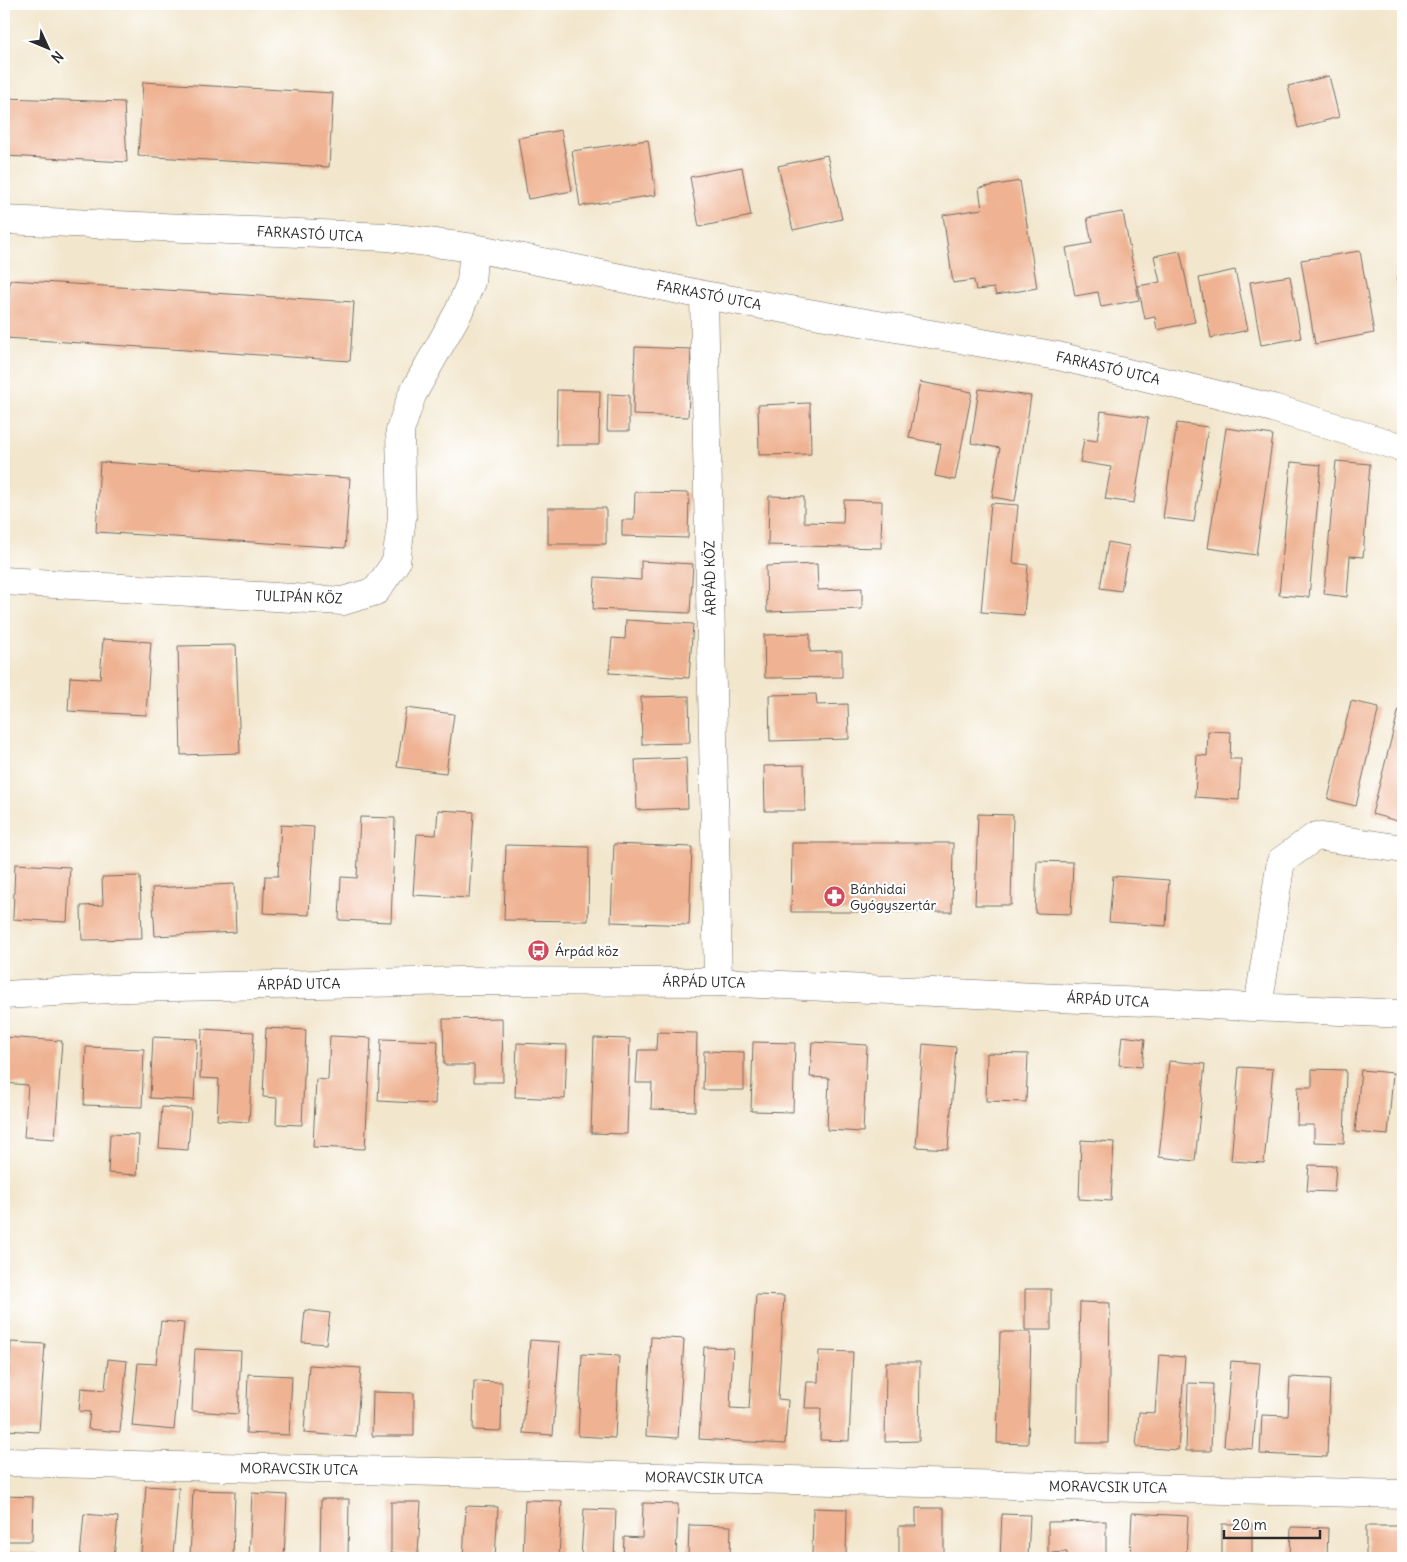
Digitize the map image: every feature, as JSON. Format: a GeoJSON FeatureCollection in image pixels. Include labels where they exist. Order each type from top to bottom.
{"type":"FeatureCollection","features":[{"type":"Feature","properties":{"kind":"street","name":"FARKASTÓ UTCA"},"geometry":{"type":"LineString","coordinates":[[4,220],[388,238],[474,248],[704,295],[1058,356],[1273,408],[1403,448]]}},
{"type":"Feature","properties":{"kind":"street","name":"TULIPÁN KÖZ"},"geometry":{"type":"LineString","coordinates":[[4,581],[343,601],[376,591],[396,562],[402,518],[400,431],[412,395],[458,311],[471,282],[474,248]]}},
{"type":"Feature","properties":{"kind":"street","name":"ÁRPÁD KÖZ"},"geometry":{"type":"LineString","coordinates":[[704,295],[718,982]]}},
{"type":"Feature","properties":{"kind":"street"},"geometry":{"type":"LineString","coordinates":[[1258,1007],[1281,861],[1316,836],[1403,849]]}},
{"type":"Feature","properties":{"kind":"street","name":"ÁRPÁD UTCA"},"geometry":{"type":"LineString","coordinates":[[4,995],[128,988],[461,981],[718,982],[1403,1014]]}},
{"type":"Feature","properties":{"kind":"street","name":"MORAVCSIK UTCA"},"geometry":{"type":"LineString","coordinates":[[4,1462],[1403,1494]]}},
{"type":"Feature","properties":{"kind":"building"},"geometry":{"type":"Polygon","coordinates":[[[1329,76],[1339,117],[1298,128],[1288,86],[1329,76]]]}},
{"type":"Feature","properties":{"kind":"building"},"geometry":{"type":"Polygon","coordinates":[[[143,82],[333,93],[329,167],[138,156],[143,82]]]}},
{"type":"Feature","properties":{"kind":"building"},"geometry":{"type":"Polygon","coordinates":[[[4,98],[124,102],[127,162],[4,156],[4,98]]]}},
{"type":"Feature","properties":{"kind":"building"},"geometry":{"type":"Polygon","coordinates":[[[561,130],[572,191],[528,199],[518,138],[561,130]]]}},
{"type":"Feature","properties":{"kind":"building"},"geometry":{"type":"Polygon","coordinates":[[[648,140],[656,195],[580,206],[572,151],[648,140]]]}},
{"type":"Feature","properties":{"kind":"building"},"geometry":{"type":"Polygon","coordinates":[[[827,155],[842,219],[793,230],[778,166],[827,155]]]}},
{"type":"Feature","properties":{"kind":"building"},"geometry":{"type":"Polygon","coordinates":[[[742,167],[751,216],[699,227],[690,177],[742,167]]]}},
{"type":"Feature","properties":{"kind":"building"},"geometry":{"type":"Polygon","coordinates":[[[1020,181],[1037,288],[996,295],[994,288],[976,290],[974,280],[953,283],[943,215],[982,209],[979,188],[1020,181]]]}},
{"type":"Feature","properties":{"kind":"building"},"geometry":{"type":"Polygon","coordinates":[[[1123,212],[1139,300],[1101,307],[1098,292],[1075,296],[1066,248],[1092,243],[1087,218],[1123,212]]]}},
{"type":"Feature","properties":{"kind":"building"},"geometry":{"type":"Polygon","coordinates":[[[1180,251],[1195,322],[1157,330],[1155,317],[1145,319],[1138,286],[1160,282],[1154,256],[1180,251]]]}},
{"type":"Feature","properties":{"kind":"building"},"geometry":{"type":"Polygon","coordinates":[[[1360,251],[1374,333],[1315,344],[1301,260],[1360,251]]]}},
{"type":"Feature","properties":{"kind":"building"},"geometry":{"type":"Polygon","coordinates":[[[1235,270],[1248,330],[1211,338],[1199,278],[1235,270]]]}},
{"type":"Feature","properties":{"kind":"building"},"geometry":{"type":"Polygon","coordinates":[[[1290,276],[1301,338],[1261,345],[1250,282],[1290,276]]]}},
{"type":"Feature","properties":{"kind":"building"},"geometry":{"type":"Polygon","coordinates":[[[1403,276],[1403,301],[1402,302],[1397,277],[1403,276]]]}},
{"type":"Feature","properties":{"kind":"building"},"geometry":{"type":"Polygon","coordinates":[[[10,280],[354,302],[350,361],[6,338],[10,280]]]}},
{"type":"Feature","properties":{"kind":"building"},"geometry":{"type":"Polygon","coordinates":[[[635,347],[691,349],[688,417],[633,415],[635,347]]]}},
{"type":"Feature","properties":{"kind":"building"},"geometry":{"type":"Polygon","coordinates":[[[920,382],[972,392],[955,480],[935,476],[941,444],[909,438],[920,382]]]}},
{"type":"Feature","properties":{"kind":"building"},"geometry":{"type":"Polygon","coordinates":[[[979,389],[1031,396],[1015,501],[992,497],[1000,448],[971,443],[979,389]]]}},
{"type":"Feature","properties":{"kind":"building"},"geometry":{"type":"Polygon","coordinates":[[[557,390],[600,391],[599,445],[556,445],[557,390]]]}},
{"type":"Feature","properties":{"kind":"building"},"geometry":{"type":"Polygon","coordinates":[[[608,394],[629,395],[629,431],[607,431],[608,394]]]}},
{"type":"Feature","properties":{"kind":"building"},"geometry":{"type":"Polygon","coordinates":[[[810,403],[811,454],[759,455],[758,405],[810,403]]]}},
{"type":"Feature","properties":{"kind":"building"},"geometry":{"type":"Polygon","coordinates":[[[1101,411],[1148,418],[1134,503],[1105,499],[1111,467],[1080,462],[1084,439],[1097,441],[1101,411]]]}},
{"type":"Feature","properties":{"kind":"building"},"geometry":{"type":"Polygon","coordinates":[[[1177,423],[1208,427],[1194,522],[1163,518],[1177,423]]]}},
{"type":"Feature","properties":{"kind":"building"},"geometry":{"type":"Polygon","coordinates":[[[1226,428],[1273,435],[1256,555],[1208,548],[1226,428]]]}},
{"type":"Feature","properties":{"kind":"building"},"geometry":{"type":"Polygon","coordinates":[[[1336,461],[1370,464],[1363,557],[1350,556],[1347,597],[1324,594],[1336,461]]]}},
{"type":"Feature","properties":{"kind":"building"},"geometry":{"type":"Polygon","coordinates":[[[100,462],[350,478],[345,548],[96,532],[100,462]]]}},
{"type":"Feature","properties":{"kind":"building"},"geometry":{"type":"Polygon","coordinates":[[[1291,462],[1321,465],[1309,597],[1279,595],[1291,462]]]}},
{"type":"Feature","properties":{"kind":"building"},"geometry":{"type":"Polygon","coordinates":[[[635,492],[689,493],[688,538],[622,536],[622,520],[634,520],[635,492]]]}},
{"type":"Feature","properties":{"kind":"building"},"geometry":{"type":"Polygon","coordinates":[[[769,496],[804,497],[804,522],[843,523],[844,500],[882,501],[881,548],[768,545],[769,496]]]}},
{"type":"Feature","properties":{"kind":"building"},"geometry":{"type":"Polygon","coordinates":[[[991,503],[1018,505],[1013,563],[1028,565],[1024,615],[981,612],[991,503]]]}},
{"type":"Feature","properties":{"kind":"building"},"geometry":{"type":"Polygon","coordinates":[[[548,508],[606,508],[606,544],[548,544],[548,508]]]}},
{"type":"Feature","properties":{"kind":"building"},"geometry":{"type":"Polygon","coordinates":[[[1108,542],[1129,546],[1121,591],[1100,588],[1108,542]]]}},
{"type":"Feature","properties":{"kind":"building"},"geometry":{"type":"Polygon","coordinates":[[[641,561],[693,564],[690,613],[593,609],[595,577],[641,580],[641,561]]]}},
{"type":"Feature","properties":{"kind":"building"},"geometry":{"type":"Polygon","coordinates":[[[817,564],[818,590],[862,588],[862,609],[767,612],[766,566],[817,564]]]}},
{"type":"Feature","properties":{"kind":"building"},"geometry":{"type":"Polygon","coordinates":[[[626,620],[693,624],[689,678],[609,673],[612,638],[625,639],[626,620]]]}},
{"type":"Feature","properties":{"kind":"building"},"geometry":{"type":"Polygon","coordinates":[[[810,634],[810,652],[842,651],[842,677],[765,678],[764,635],[810,634]]]}},
{"type":"Feature","properties":{"kind":"building"},"geometry":{"type":"Polygon","coordinates":[[[103,639],[151,642],[146,715],[68,711],[70,677],[100,679],[103,639]]]}},
{"type":"Feature","properties":{"kind":"building"},"geometry":{"type":"Polygon","coordinates":[[[236,645],[240,753],[181,755],[178,646],[236,645]]]}},
{"type":"Feature","properties":{"kind":"building"},"geometry":{"type":"Polygon","coordinates":[[[1403,693],[1403,813],[1401,822],[1372,814],[1403,693]]]}},
{"type":"Feature","properties":{"kind":"building"},"geometry":{"type":"Polygon","coordinates":[[[816,694],[817,705],[848,704],[849,739],[770,741],[769,695],[816,694]]]}},
{"type":"Feature","properties":{"kind":"building"},"geometry":{"type":"Polygon","coordinates":[[[689,696],[690,743],[642,744],[641,697],[689,696]]]}},
{"type":"Feature","properties":{"kind":"building"},"geometry":{"type":"Polygon","coordinates":[[[1351,701],[1379,707],[1356,806],[1328,799],[1351,701]]]}},
{"type":"Feature","properties":{"kind":"building"},"geometry":{"type":"Polygon","coordinates":[[[406,708],[454,714],[446,773],[397,767],[406,708]]]}},
{"type":"Feature","properties":{"kind":"building"},"geometry":{"type":"Polygon","coordinates":[[[1208,731],[1231,732],[1230,759],[1241,759],[1239,800],[1195,797],[1197,755],[1207,756],[1208,731]]]}},
{"type":"Feature","properties":{"kind":"building"},"geometry":{"type":"Polygon","coordinates":[[[686,758],[688,808],[637,810],[635,760],[686,758]]]}},
{"type":"Feature","properties":{"kind":"building"},"geometry":{"type":"Polygon","coordinates":[[[804,765],[805,811],[765,811],[764,766],[804,765]]]}},
{"type":"Feature","properties":{"kind":"building"},"geometry":{"type":"Polygon","coordinates":[[[438,810],[474,812],[469,898],[413,895],[417,834],[436,835],[438,810]]]}},
{"type":"Feature","properties":{"kind":"building"},"geometry":{"type":"Polygon","coordinates":[[[978,814],[1013,815],[1011,905],[975,905],[978,814]]]}},
{"type":"Feature","properties":{"kind":"building"},"geometry":{"type":"Polygon","coordinates":[[[360,817],[395,818],[391,922],[339,920],[341,877],[357,878],[360,817]]]}},
{"type":"Feature","properties":{"kind":"building"},"geometry":{"type":"Polygon","coordinates":[[[281,825],[314,827],[309,915],[263,913],[265,876],[278,876],[281,825]]]}},
{"type":"Feature","properties":{"kind":"building"},"geometry":{"type":"Polygon","coordinates":[[[792,843],[953,843],[952,912],[791,912],[792,843]]]}},
{"type":"Feature","properties":{"kind":"building"},"geometry":{"type":"Polygon","coordinates":[[[614,844],[692,847],[689,925],[611,922],[614,844]]]}},
{"type":"Feature","properties":{"kind":"building"},"geometry":{"type":"Polygon","coordinates":[[[506,845],[589,847],[588,921],[504,920],[506,845]]]}},
{"type":"Feature","properties":{"kind":"building"},"geometry":{"type":"Polygon","coordinates":[[[1037,861],[1073,862],[1071,914],[1035,913],[1037,861]]]}},
{"type":"Feature","properties":{"kind":"building"},"geometry":{"type":"Polygon","coordinates":[[[15,864],[70,867],[67,922],[13,919],[15,864]]]}},
{"type":"Feature","properties":{"kind":"building"},"geometry":{"type":"Polygon","coordinates":[[[140,876],[142,939],[82,940],[81,906],[103,905],[102,877],[140,876]]]}},
{"type":"Feature","properties":{"kind":"building"},"geometry":{"type":"Polygon","coordinates":[[[1113,876],[1169,880],[1166,926],[1109,922],[1113,876]]]}},
{"type":"Feature","properties":{"kind":"building"},"geometry":{"type":"Polygon","coordinates":[[[234,884],[236,932],[155,936],[152,888],[234,884]]]}},
{"type":"Feature","properties":{"kind":"building"},"geometry":{"type":"Polygon","coordinates":[[[502,1018],[503,1082],[474,1082],[474,1065],[444,1065],[443,1019],[502,1018]]]}},
{"type":"Feature","properties":{"kind":"building"},"geometry":{"type":"Polygon","coordinates":[[[266,1028],[306,1030],[302,1125],[276,1124],[277,1098],[263,1097],[266,1028]]]}},
{"type":"Feature","properties":{"kind":"building"},"geometry":{"type":"Polygon","coordinates":[[[202,1029],[254,1032],[249,1122],[217,1120],[219,1079],[200,1078],[202,1029]]]}},
{"type":"Feature","properties":{"kind":"building"},"geometry":{"type":"Polygon","coordinates":[[[657,1032],[697,1033],[695,1111],[651,1109],[652,1083],[636,1083],[638,1050],[656,1050],[657,1032]]]}},
{"type":"Feature","properties":{"kind":"building"},"geometry":{"type":"Polygon","coordinates":[[[330,1036],[371,1038],[365,1149],[313,1147],[316,1079],[328,1080],[330,1036]]]}},
{"type":"Feature","properties":{"kind":"building"},"geometry":{"type":"Polygon","coordinates":[[[1122,1036],[1145,1039],[1142,1067],[1119,1065],[1122,1036]]]}},
{"type":"Feature","properties":{"kind":"building"},"geometry":{"type":"Polygon","coordinates":[[[4,1037],[62,1041],[55,1139],[24,1137],[28,1085],[4,1083],[4,1037]]]}},
{"type":"Feature","properties":{"kind":"building"},"geometry":{"type":"Polygon","coordinates":[[[153,1037],[197,1039],[194,1100],[150,1098],[153,1037]]]}},
{"type":"Feature","properties":{"kind":"building"},"geometry":{"type":"Polygon","coordinates":[[[594,1038],[630,1039],[627,1134],[591,1133],[594,1038]]]}},
{"type":"Feature","properties":{"kind":"building"},"geometry":{"type":"Polygon","coordinates":[[[381,1039],[438,1041],[435,1104],[378,1101],[381,1039]]]}},
{"type":"Feature","properties":{"kind":"building"},"geometry":{"type":"Polygon","coordinates":[[[753,1042],[795,1043],[793,1112],[751,1111],[753,1042]]]}},
{"type":"Feature","properties":{"kind":"building"},"geometry":{"type":"Polygon","coordinates":[[[812,1042],[867,1045],[863,1132],[827,1130],[829,1078],[810,1077],[812,1042]]]}},
{"type":"Feature","properties":{"kind":"building"},"geometry":{"type":"Polygon","coordinates":[[[517,1043],[567,1045],[565,1099],[515,1097],[517,1043]]]}},
{"type":"Feature","properties":{"kind":"building"},"geometry":{"type":"Polygon","coordinates":[[[923,1044],[956,1047],[948,1149],[916,1147],[923,1044]]]}},
{"type":"Feature","properties":{"kind":"building"},"geometry":{"type":"Polygon","coordinates":[[[86,1047],[144,1049],[142,1107],[84,1105],[86,1047]]]}},
{"type":"Feature","properties":{"kind":"building"},"geometry":{"type":"Polygon","coordinates":[[[704,1051],[744,1052],[744,1090],[703,1090],[704,1051]]]}},
{"type":"Feature","properties":{"kind":"building"},"geometry":{"type":"Polygon","coordinates":[[[987,1053],[1028,1054],[1026,1102],[986,1101],[987,1053]]]}},
{"type":"Feature","properties":{"kind":"building"},"geometry":{"type":"Polygon","coordinates":[[[1169,1061],[1205,1064],[1195,1161],[1159,1157],[1169,1061]]]}},
{"type":"Feature","properties":{"kind":"building"},"geometry":{"type":"Polygon","coordinates":[[[1239,1067],[1273,1069],[1264,1163],[1231,1161],[1239,1067]]]}},
{"type":"Feature","properties":{"kind":"building"},"geometry":{"type":"Polygon","coordinates":[[[1312,1069],[1346,1070],[1344,1143],[1314,1142],[1314,1125],[1297,1125],[1298,1087],[1312,1087],[1312,1069]]]}},
{"type":"Feature","properties":{"kind":"building"},"geometry":{"type":"Polygon","coordinates":[[[1361,1070],[1393,1073],[1388,1135],[1355,1132],[1361,1070]]]}},
{"type":"Feature","properties":{"kind":"building"},"geometry":{"type":"Polygon","coordinates":[[[162,1107],[191,1109],[188,1150],[159,1148],[162,1107]]]}},
{"type":"Feature","properties":{"kind":"building"},"geometry":{"type":"Polygon","coordinates":[[[110,1134],[139,1135],[137,1175],[108,1173],[110,1134]]]}},
{"type":"Feature","properties":{"kind":"building"},"geometry":{"type":"Polygon","coordinates":[[[1081,1140],[1114,1142],[1111,1201],[1079,1199],[1081,1140]]]}},
{"type":"Feature","properties":{"kind":"building"},"geometry":{"type":"Polygon","coordinates":[[[1309,1165],[1336,1166],[1334,1192],[1307,1191],[1309,1165]]]}},
{"type":"Feature","properties":{"kind":"building"},"geometry":{"type":"Polygon","coordinates":[[[1025,1289],[1051,1289],[1051,1330],[1025,1330],[1025,1289]]]}},
{"type":"Feature","properties":{"kind":"building"},"geometry":{"type":"Polygon","coordinates":[[[756,1295],[784,1296],[778,1399],[788,1400],[785,1444],[699,1439],[704,1347],[733,1348],[730,1408],[749,1409],[756,1295]]]}},
{"type":"Feature","properties":{"kind":"building"},"geometry":{"type":"Polygon","coordinates":[[[1080,1302],[1110,1303],[1108,1443],[1077,1443],[1080,1302]]]}},
{"type":"Feature","properties":{"kind":"building"},"geometry":{"type":"Polygon","coordinates":[[[305,1310],[330,1313],[326,1344],[302,1342],[305,1310]]]}},
{"type":"Feature","properties":{"kind":"building"},"geometry":{"type":"Polygon","coordinates":[[[161,1321],[184,1323],[174,1430],[132,1426],[138,1363],[156,1364],[161,1321]]]}},
{"type":"Feature","properties":{"kind":"building"},"geometry":{"type":"Polygon","coordinates":[[[1000,1332],[1031,1332],[1028,1444],[997,1443],[1000,1332]]]}},
{"type":"Feature","properties":{"kind":"building"},"geometry":{"type":"Polygon","coordinates":[[[651,1337],[684,1339],[678,1438],[646,1436],[651,1337]]]}},
{"type":"Feature","properties":{"kind":"building"},"geometry":{"type":"Polygon","coordinates":[[[530,1340],[560,1342],[553,1435],[523,1433],[530,1340]]]}},
{"type":"Feature","properties":{"kind":"building"},"geometry":{"type":"Polygon","coordinates":[[[11,1342],[45,1344],[39,1432],[5,1430],[11,1342]]]}},
{"type":"Feature","properties":{"kind":"building"},"geometry":{"type":"Polygon","coordinates":[[[195,1349],[241,1351],[238,1414],[192,1411],[195,1349]]]}},
{"type":"Feature","properties":{"kind":"building"},"geometry":{"type":"Polygon","coordinates":[[[819,1351],[853,1352],[849,1441],[820,1440],[821,1408],[805,1408],[807,1382],[818,1382],[819,1351]]]}},
{"type":"Feature","properties":{"kind":"building"},"geometry":{"type":"Polygon","coordinates":[[[582,1354],[619,1356],[615,1438],[578,1436],[582,1354]]]}},
{"type":"Feature","properties":{"kind":"building"},"geometry":{"type":"Polygon","coordinates":[[[1159,1355],[1185,1357],[1178,1450],[1136,1447],[1139,1412],[1155,1413],[1159,1355]]]}},
{"type":"Feature","properties":{"kind":"building"},"geometry":{"type":"Polygon","coordinates":[[[108,1359],[127,1361],[120,1432],[88,1429],[90,1412],[79,1411],[81,1388],[105,1390],[108,1359]]]}},
{"type":"Feature","properties":{"kind":"building"},"geometry":{"type":"Polygon","coordinates":[[[1231,1361],[1260,1363],[1253,1449],[1224,1446],[1231,1361]]]}},
{"type":"Feature","properties":{"kind":"building"},"geometry":{"type":"Polygon","coordinates":[[[886,1362],[920,1362],[919,1441],[885,1442],[886,1362]]]}},
{"type":"Feature","properties":{"kind":"building"},"geometry":{"type":"Polygon","coordinates":[[[309,1365],[361,1368],[356,1437],[304,1433],[309,1365]]]}},
{"type":"Feature","properties":{"kind":"building"},"geometry":{"type":"Polygon","coordinates":[[[248,1374],[292,1376],[289,1435],[246,1433],[248,1374]]]}},
{"type":"Feature","properties":{"kind":"building"},"geometry":{"type":"Polygon","coordinates":[[[1290,1377],[1330,1379],[1327,1457],[1260,1454],[1262,1415],[1288,1416],[1290,1377]]]}},
{"type":"Feature","properties":{"kind":"building"},"geometry":{"type":"Polygon","coordinates":[[[474,1381],[502,1382],[501,1431],[473,1430],[474,1381]]]}},
{"type":"Feature","properties":{"kind":"building"},"geometry":{"type":"Polygon","coordinates":[[[1188,1383],[1213,1384],[1211,1451],[1186,1451],[1188,1383]]]}},
{"type":"Feature","properties":{"kind":"building"},"geometry":{"type":"Polygon","coordinates":[[[373,1392],[414,1393],[414,1436],[372,1436],[373,1392]]]}},
{"type":"Feature","properties":{"kind":"building"},"geometry":{"type":"Polygon","coordinates":[[[146,1486],[179,1488],[173,1555],[141,1553],[146,1486]]]}},
{"type":"Feature","properties":{"kind":"building"},"geometry":{"type":"Polygon","coordinates":[[[193,1490],[235,1491],[233,1558],[190,1558],[193,1490]]]}},
{"type":"Feature","properties":{"kind":"building"},"geometry":{"type":"Polygon","coordinates":[[[252,1493],[287,1495],[284,1558],[249,1558],[252,1493]]]}},
{"type":"Feature","properties":{"kind":"building"},"geometry":{"type":"Polygon","coordinates":[[[4,1496],[33,1497],[32,1541],[4,1541],[4,1496]]]}},
{"type":"Feature","properties":{"kind":"building"},"geometry":{"type":"Polygon","coordinates":[[[321,1499],[349,1499],[348,1558],[320,1558],[321,1499]]]}},
{"type":"Feature","properties":{"kind":"building"},"geometry":{"type":"Polygon","coordinates":[[[525,1500],[562,1501],[559,1558],[523,1558],[525,1500]]]}},
{"type":"Feature","properties":{"kind":"building"},"geometry":{"type":"Polygon","coordinates":[[[391,1502],[421,1502],[418,1554],[391,1553],[391,1502]]]}},
{"type":"Feature","properties":{"kind":"building"},"geometry":{"type":"Polygon","coordinates":[[[643,1503],[678,1504],[676,1558],[623,1558],[624,1537],[642,1538],[643,1503]]]}},
{"type":"Feature","properties":{"kind":"building"},"geometry":{"type":"Polygon","coordinates":[[[466,1506],[498,1507],[495,1558],[463,1558],[466,1506]]]}},
{"type":"Feature","properties":{"kind":"building"},"geometry":{"type":"Polygon","coordinates":[[[813,1508],[847,1509],[846,1558],[812,1558],[813,1508]]]}},
{"type":"Feature","properties":{"kind":"building"},"geometry":{"type":"Polygon","coordinates":[[[916,1508],[944,1508],[944,1558],[899,1558],[899,1526],[916,1526],[916,1508]]]}},
{"type":"Feature","properties":{"kind":"building"},"geometry":{"type":"Polygon","coordinates":[[[584,1509],[616,1510],[614,1558],[581,1558],[584,1509]]]}},
{"type":"Feature","properties":{"kind":"building"},"geometry":{"type":"Polygon","coordinates":[[[1132,1513],[1188,1516],[1186,1558],[1130,1558],[1132,1513]]]}},
{"type":"Feature","properties":{"kind":"building"},"geometry":{"type":"Polygon","coordinates":[[[84,1514],[118,1517],[114,1558],[80,1558],[84,1514]]]}},
{"type":"Feature","properties":{"kind":"building"},"geometry":{"type":"Polygon","coordinates":[[[1002,1514],[1030,1515],[1028,1558],[1000,1558],[1002,1514]]]}},
{"type":"Feature","properties":{"kind":"building"},"geometry":{"type":"Polygon","coordinates":[[[1106,1521],[1106,1558],[1067,1558],[1067,1552],[1048,1553],[1048,1522],[1106,1521]]]}},
{"type":"Feature","properties":{"kind":"building"},"geometry":{"type":"Polygon","coordinates":[[[1222,1524],[1252,1524],[1252,1558],[1222,1558],[1222,1524]]]}},
{"type":"Feature","properties":{"kind":"building"},"geometry":{"type":"Polygon","coordinates":[[[689,1525],[731,1526],[730,1558],[688,1558],[689,1525]]]}},
{"type":"Feature","properties":{"kind":"building"},"geometry":{"type":"Polygon","coordinates":[[[1366,1526],[1403,1526],[1403,1558],[1366,1558],[1366,1526]]]}},
{"type":"Feature","properties":{"kind":"building"},"geometry":{"type":"Polygon","coordinates":[[[1291,1527],[1328,1528],[1327,1558],[1290,1558],[1291,1527]]]}},
{"type":"Feature","properties":{"kind":"building"},"geometry":{"type":"Polygon","coordinates":[[[8,1552],[32,1552],[32,1558],[8,1558],[8,1552]]]}},
{"type":"Feature","properties":{"kind":"place","name":"Bánhidai Gyógyszertár"},"geometry":{"type":"Point","coordinates":[834,897]}},
{"type":"Feature","properties":{"kind":"place","name":"Árpád köz"},"geometry":{"type":"Point","coordinates":[539,951]}}]}
